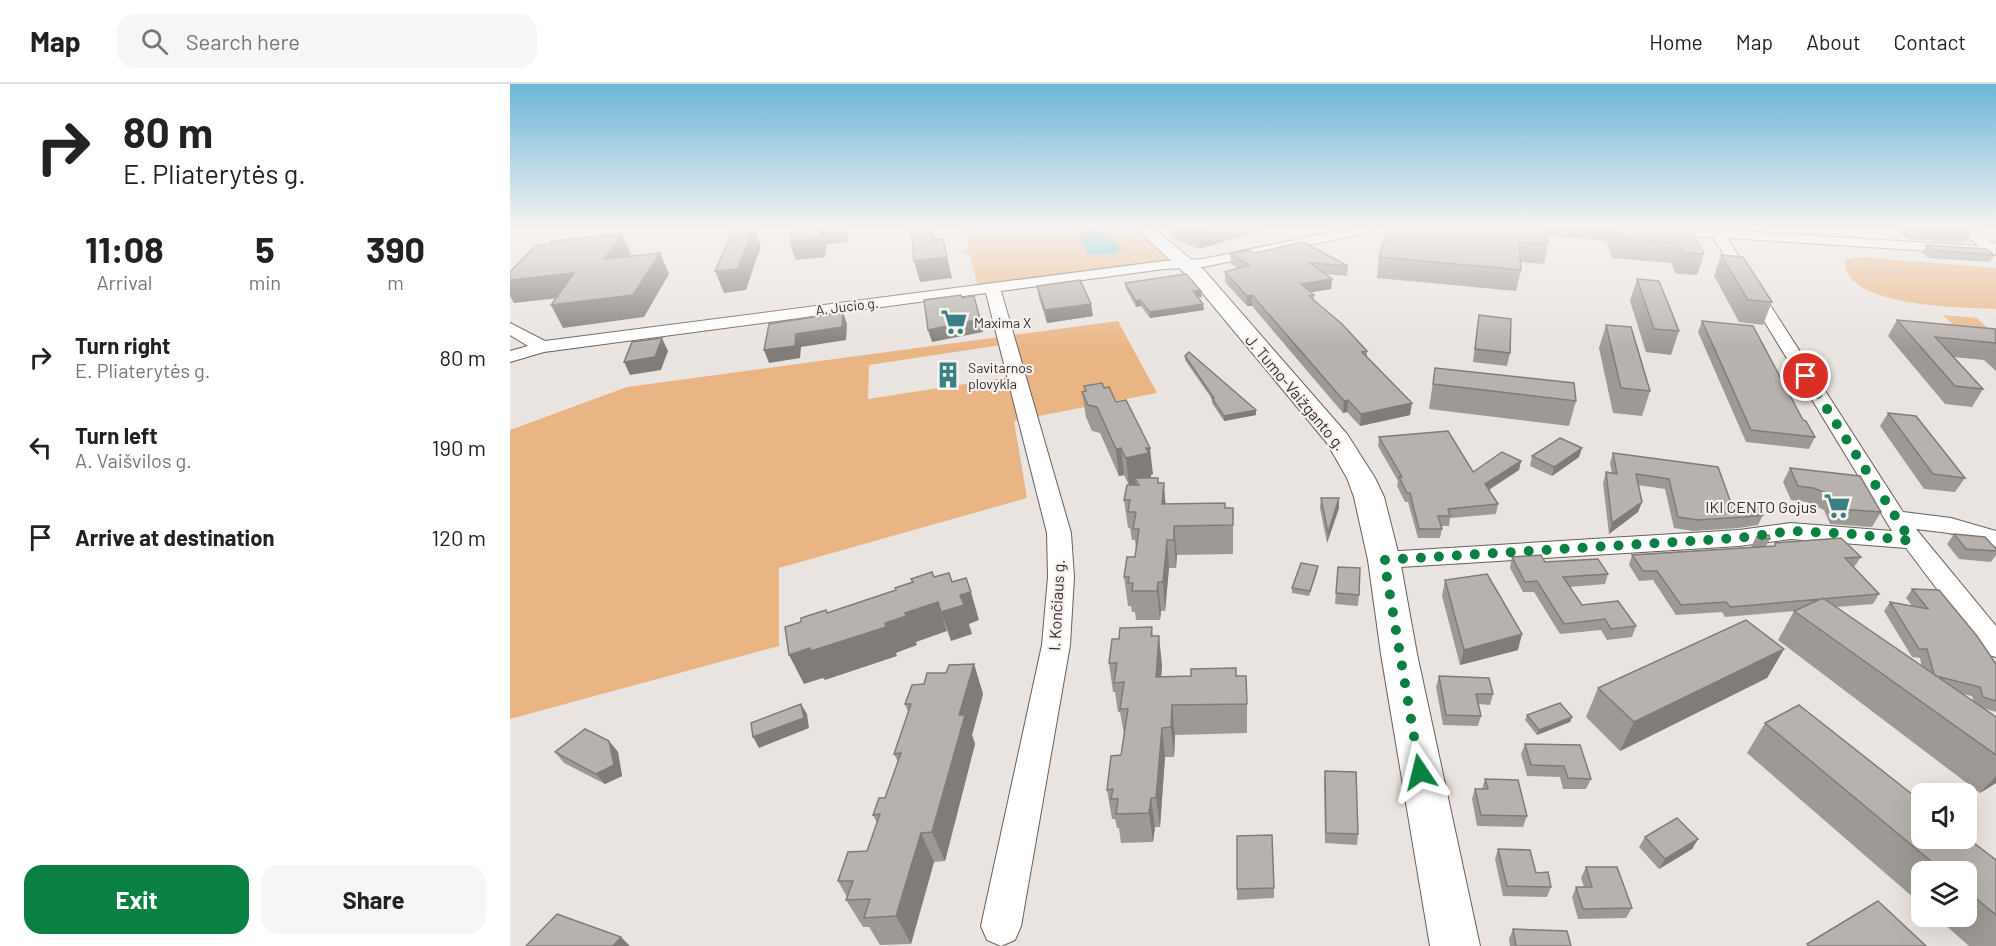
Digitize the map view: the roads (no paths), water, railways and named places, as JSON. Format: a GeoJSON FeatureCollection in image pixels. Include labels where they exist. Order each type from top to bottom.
{"type":"FeatureCollection","features":[{"type":"Feature","properties":{"kind":"main road","name":"J. Tumo-Vaižganto g."},"geometry":{"type":"LineString","coordinates":[[1190,268],[1344,449],[1369,497],[1384,560],[1401,666],[1455,946]]}},
{"type":"Feature","properties":{"kind":"street","name":"A. Jucio g."},"geometry":{"type":"LineString","coordinates":[[510,357],[542,346],[1152,268]]}},
{"type":"Feature","properties":{"kind":"street"},"geometry":{"type":"LineString","coordinates":[[1739,268],[1895,518],[1996,646]]}},
{"type":"Feature","properties":{"kind":"street","name":"I. Končiaus g."},"geometry":{"type":"LineString","coordinates":[[992,288],[1059,533],[1060,576],[1056,645],[1000,926]]}},
{"type":"Feature","properties":{"kind":"street"},"geometry":{"type":"LineString","coordinates":[[510,328],[542,346]]}},
{"type":"Feature","properties":{"kind":"street"},"geometry":{"type":"LineString","coordinates":[[1895,518],[1951,526],[1996,538]]}},
{"type":"Feature","properties":{"kind":"street"},"geometry":{"type":"LineString","coordinates":[[1384,560],[1739,538],[1791,531],[1853,534],[1911,541]]}},
{"type":"Feature","properties":{"kind":"place","name":"Maxima X"},"geometry":{"type":"Point","coordinates":[954,322]}},
{"type":"Feature","properties":{"kind":"place","name":"Savitarnos plovykla"},"geometry":{"type":"Point","coordinates":[948,375]}},
{"type":"Feature","properties":{"kind":"place","name":"IKI CENTO Gojus"},"geometry":{"type":"Point","coordinates":[1837,506]}}]}
